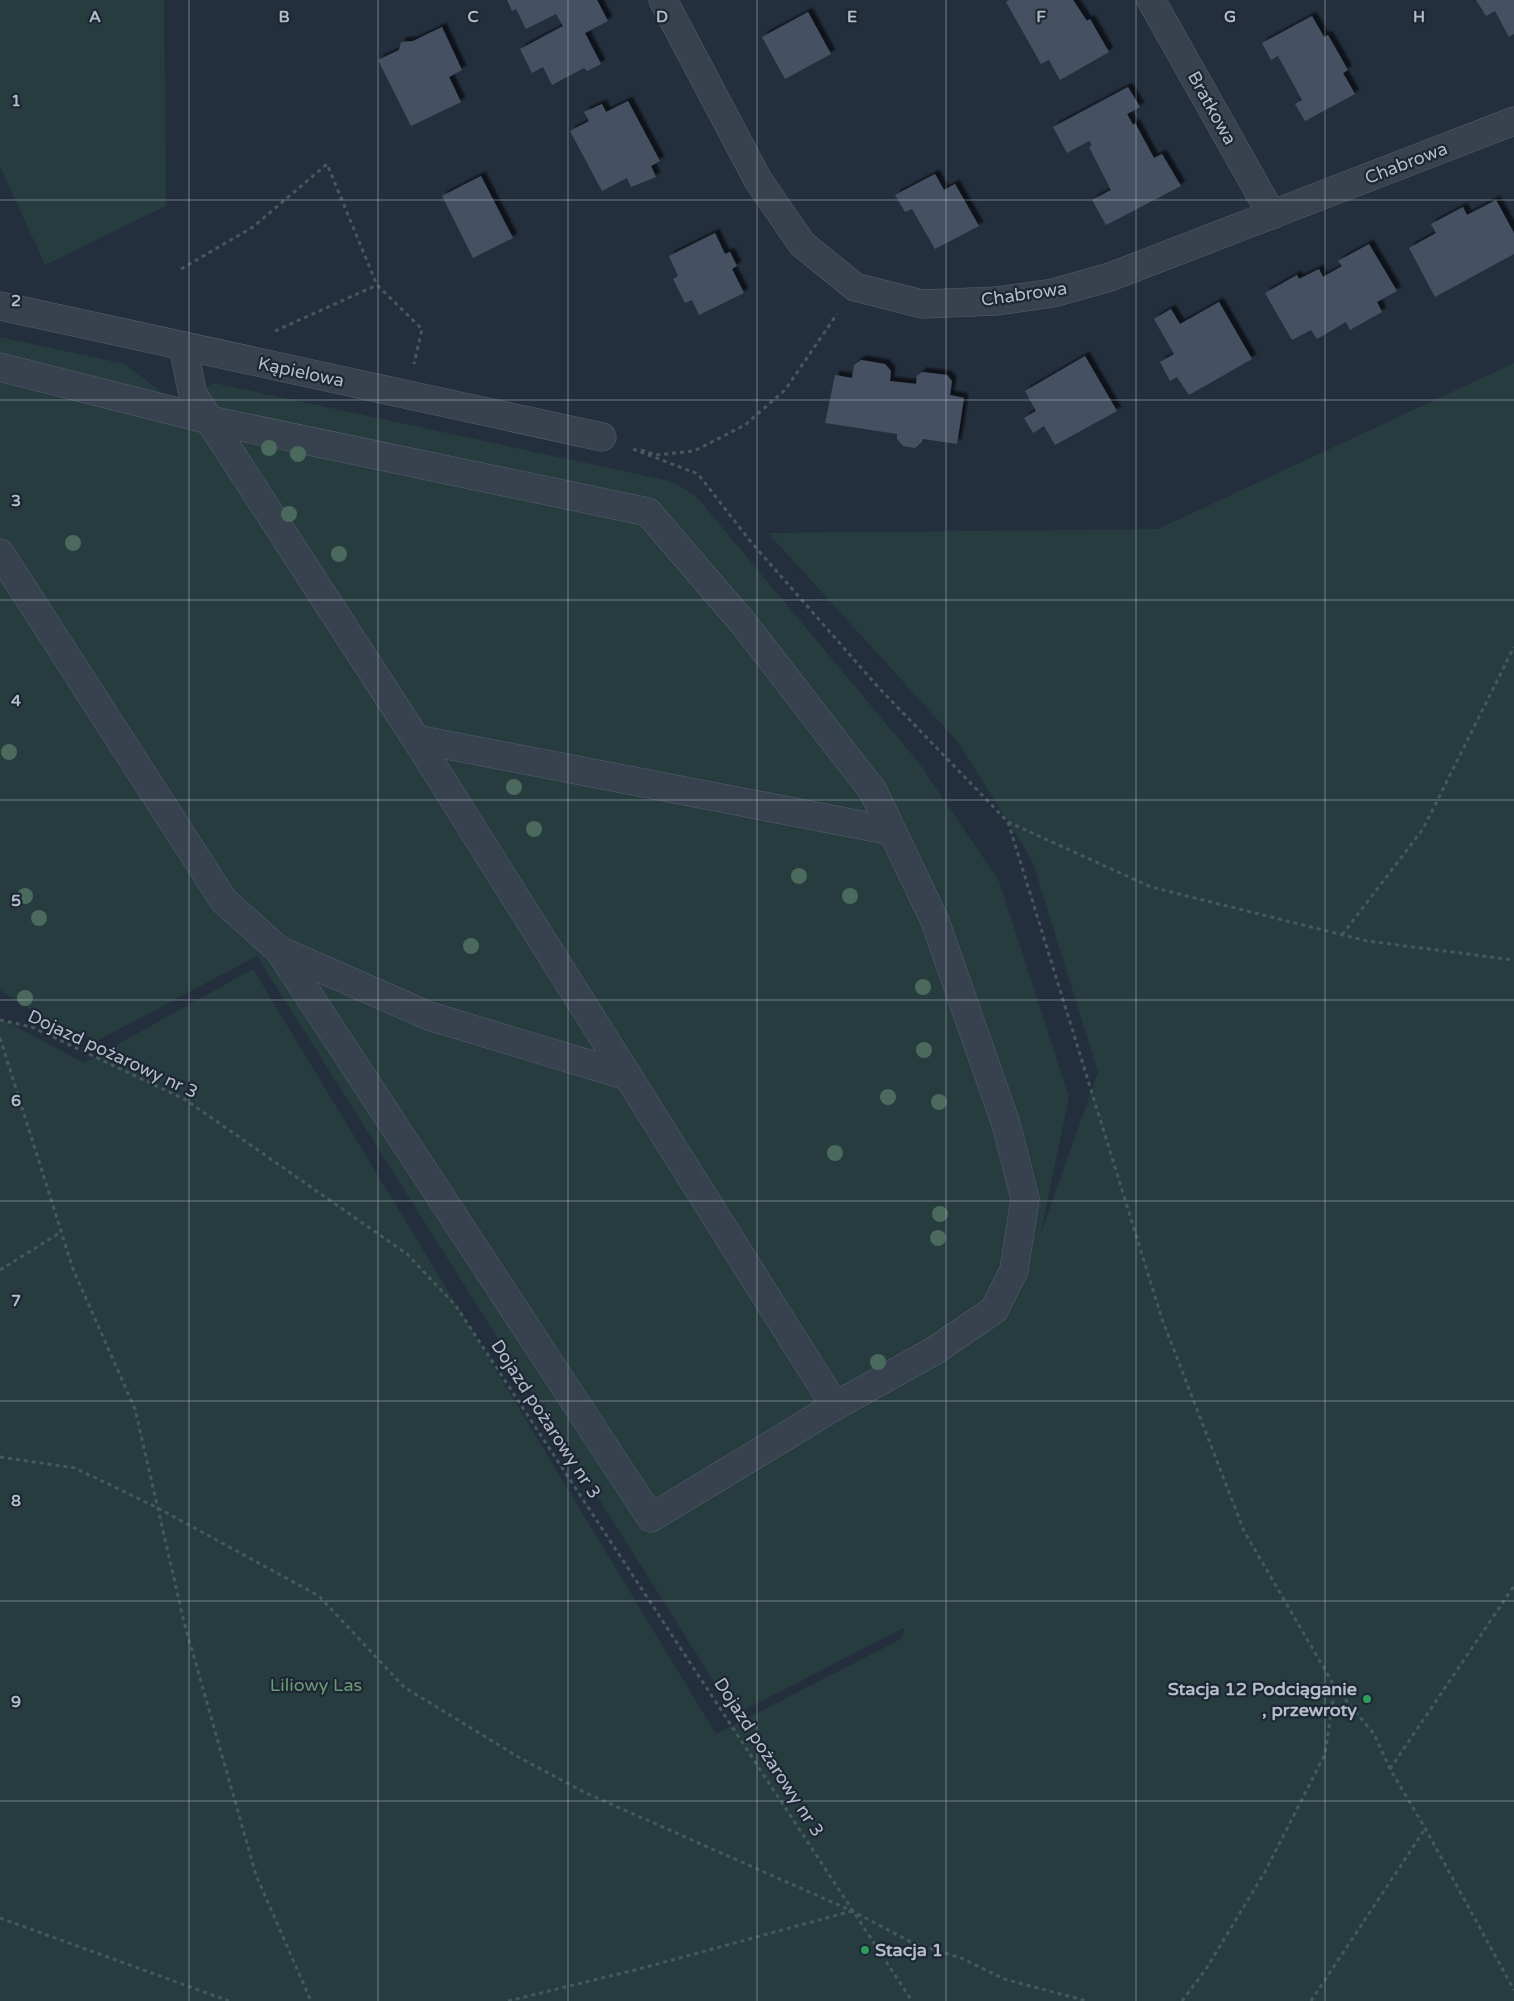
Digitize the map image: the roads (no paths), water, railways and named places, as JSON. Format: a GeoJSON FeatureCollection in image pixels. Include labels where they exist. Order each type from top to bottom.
{"type":"FeatureCollection","features":[{"type":"Feature","properties":{"kind":"street","name":"Chabrowa"},"geometry":{"type":"LineString","coordinates":[[663,0],[758,180],[802,244],[855,287],[922,304],[997,301],[1054,293],[1110,277],[1514,121]]}},
{"type":"Feature","properties":{"kind":"street","name":"Bratkowa"},"geometry":{"type":"LineString","coordinates":[[1151,0],[1272,215]]}},
{"type":"Feature","properties":{"kind":"street","name":"Kąpielowa"},"geometry":{"type":"LineString","coordinates":[[0,306],[602,437]]}},
{"type":"Feature","properties":{"kind":"street"},"geometry":{"type":"LineString","coordinates":[[183,346],[193,395],[416,739],[835,1406]]}},
{"type":"Feature","properties":{"kind":"street"},"geometry":{"type":"LineString","coordinates":[[0,367],[209,420],[648,512],[744,624],[873,791],[934,920],[1006,1124],[1025,1199],[1014,1270],[994,1310],[934,1351],[835,1406],[651,1518],[279,950],[224,901],[0,553]]}},
{"type":"Feature","properties":{"kind":"street"},"geometry":{"type":"LineString","coordinates":[[416,739],[892,831]]}},
{"type":"Feature","properties":{"kind":"street"},"geometry":{"type":"LineString","coordinates":[[279,950],[429,1016],[628,1076]]}},
{"type":"Feature","properties":{"kind":"place","name":"Stacja 12 Podciąganie , przewroty"},"geometry":{"type":"Point","coordinates":[1367,1699]}},
{"type":"Feature","properties":{"kind":"place","name":"Stacja 1"},"geometry":{"type":"Point","coordinates":[865,1950]}},
{"type":"Feature","properties":{"kind":"park label","name":"Liliowy Las"},"geometry":{"type":"Point","coordinates":[316,1685]}}]}
